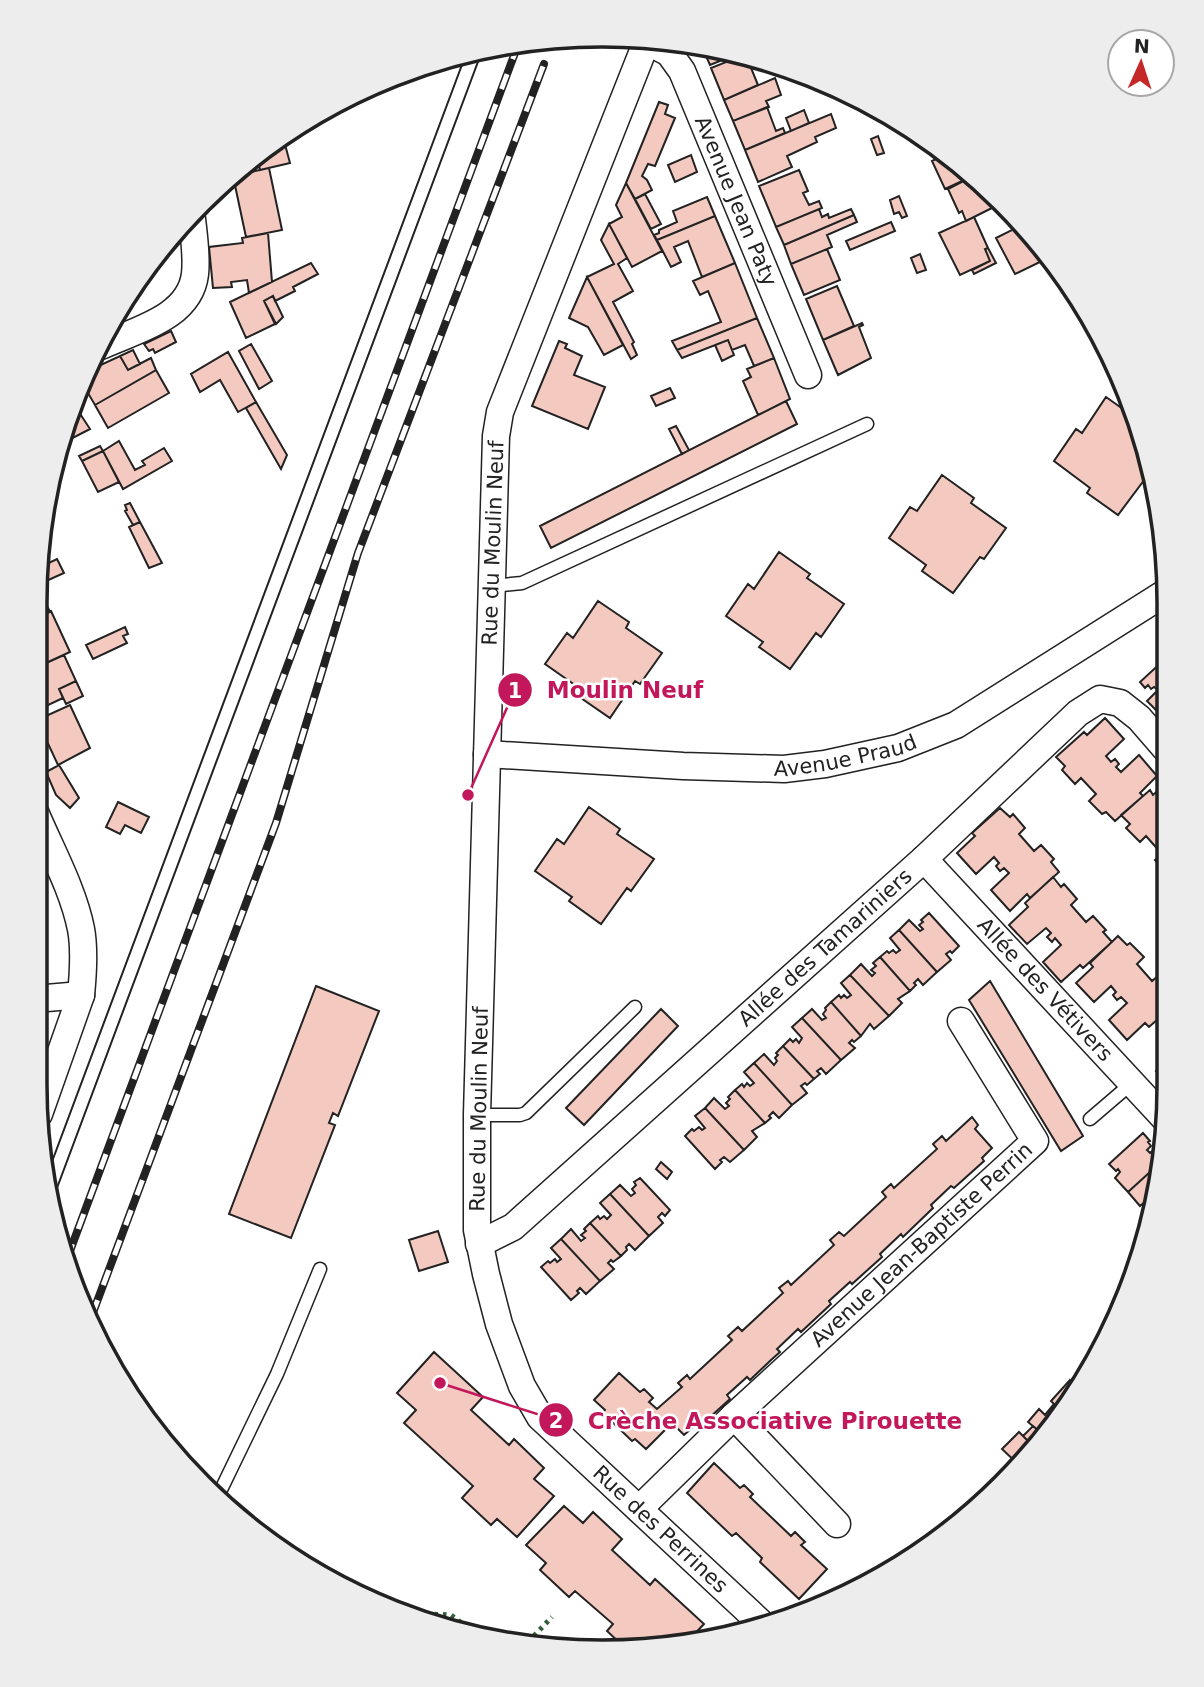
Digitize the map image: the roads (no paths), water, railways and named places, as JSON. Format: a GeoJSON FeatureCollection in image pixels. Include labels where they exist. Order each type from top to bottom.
{"type":"FeatureCollection","features":[{"type":"Feature","properties":{"kind":"street","name":"Rue du Moulin Neuf"},"geometry":{"type":"LineString","coordinates":[[479,1244],[477,1115],[496,436],[500,412],[643,49]]}},
{"type":"Feature","properties":{"kind":"street","name":"Avenue Jean Paty"},"geometry":{"type":"LineString","coordinates":[[665,51],[682,71],[808,375]]}},
{"type":"Feature","properties":{"kind":"street"},"geometry":{"type":"LineString","coordinates":[[113,340],[172,313],[183,302],[192,289],[195,275],[192,228]]}},
{"type":"Feature","properties":{"kind":"street","name":"Avenue Praud"},"geometry":{"type":"LineString","coordinates":[[487,754],[784,769],[825,764],[898,748],[956,725],[1157,598]]}},
{"type":"Feature","properties":{"kind":"street","name":"Allée des Tamariniers"},"geometry":{"type":"LineString","coordinates":[[479,1244],[513,1227],[924,859],[1078,713],[1100,699],[1120,703],[1139,718],[1157,738]]}},
{"type":"Feature","properties":{"kind":"street"},"geometry":{"type":"LineString","coordinates":[[47,841],[82,932],[81,995],[47,1091]]}},
{"type":"Feature","properties":{"kind":"street","name":"Allée des Vétivers"},"geometry":{"type":"LineString","coordinates":[[924,859],[1156,1109]]}},
{"type":"Feature","properties":{"kind":"street"},"geometry":{"type":"LineString","coordinates":[[47,998],[81,995]]}},
{"type":"Feature","properties":{"kind":"street","name":"Avenue Jean-Baptiste Perrin"},"geometry":{"type":"LineString","coordinates":[[639,1509],[734,1416],[1035,1141],[961,1021]]}},
{"type":"Feature","properties":{"kind":"street","name":"Rue des Perrines"},"geometry":{"type":"LineString","coordinates":[[479,1244],[499,1324],[527,1397],[540,1417],[756,1618]]}},
{"type":"Feature","properties":{"kind":"street"},"geometry":{"type":"LineString","coordinates":[[734,1416],[837,1524]]}},
{"type":"Feature","properties":{"kind":"lane"},"geometry":{"type":"LineString","coordinates":[[492,586],[522,583],[867,424]]}},
{"type":"Feature","properties":{"kind":"lane"},"geometry":{"type":"LineString","coordinates":[[477,1115],[526,1113],[635,1007]]}},
{"type":"Feature","properties":{"kind":"lane"},"geometry":{"type":"LineString","coordinates":[[1090,1119],[1132,1083]]}},
{"type":"Feature","properties":{"kind":"lane"},"geometry":{"type":"LineString","coordinates":[[221,1488],[277,1374],[320,1269]]}},
{"type":"Feature","properties":{"kind":"tram line"},"geometry":{"type":"LineString","coordinates":[[57,1188],[478,62]]}},
{"type":"Feature","properties":{"kind":"tram line"},"geometry":{"type":"LineString","coordinates":[[53,1160],[462,65]]}},
{"type":"Feature","properties":{"kind":"railway"},"geometry":{"type":"LineString","coordinates":[[72,1246],[514,55]]}},
{"type":"Feature","properties":{"kind":"railway"},"geometry":{"type":"LineString","coordinates":[[94,1309],[276,823],[358,553],[544,64]]}},
{"type":"Feature","properties":{"kind":"place","name":"Moulin Neuf"},"geometry":{"type":"Point","coordinates":[468,795]}},
{"type":"Feature","properties":{"kind":"place","name":"Crèche Associative Pirouette"},"geometry":{"type":"Point","coordinates":[440,1383]}}]}
